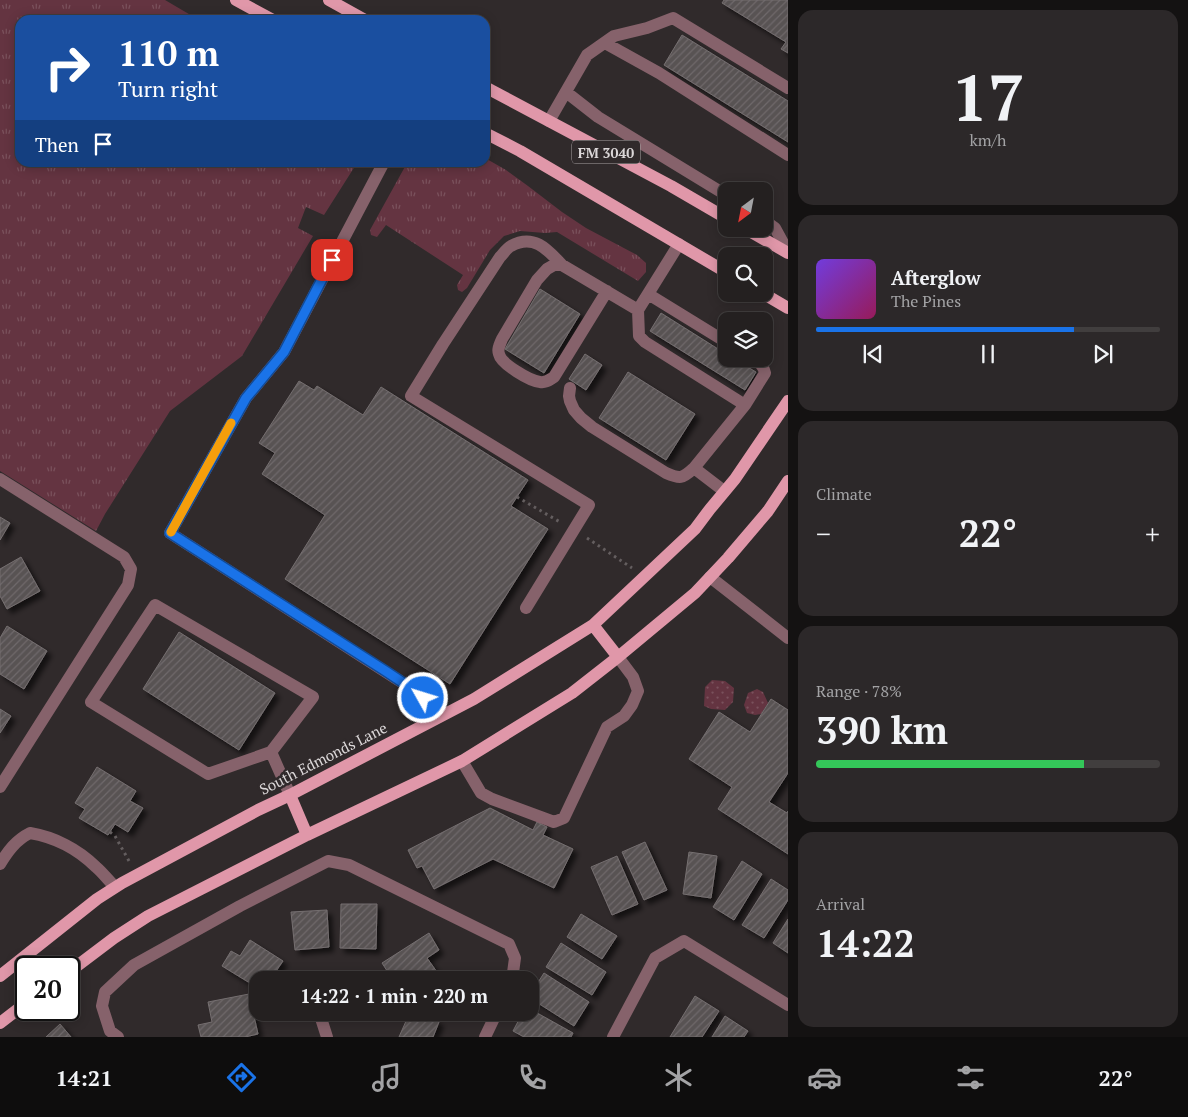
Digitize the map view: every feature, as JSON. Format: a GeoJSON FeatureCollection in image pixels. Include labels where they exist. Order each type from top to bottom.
{"type":"FeatureCollection","features":[{"type":"Feature","properties":{"kind":"main road"},"geometry":{"type":"LineString","coordinates":[[236,0],[264,15]]}},
{"type":"Feature","properties":{"kind":"main road"},"geometry":{"type":"LineString","coordinates":[[329,0],[355,15]]}},
{"type":"Feature","properties":{"kind":"main road","name":"FM 3040"},"geometry":{"type":"LineString","coordinates":[[490,90],[671,186],[718,213]]}},
{"type":"Feature","properties":{"kind":"main road","name":"FM 3040"},"geometry":{"type":"LineString","coordinates":[[490,136],[718,267]]}},
{"type":"Feature","properties":{"kind":"main road"},"geometry":{"type":"LineString","coordinates":[[762,238],[788,252]]}},
{"type":"Feature","properties":{"kind":"main road"},"geometry":{"type":"LineString","coordinates":[[773,299],[788,308]]}},
{"type":"Feature","properties":{"kind":"main road","name":"South Edmonds Lane"},"geometry":{"type":"LineString","coordinates":[[0,976],[97,899],[115,888],[258,810],[474,698],[594,625],[696,529],[735,478],[788,401]]}},
{"type":"Feature","properties":{"kind":"main road"},"geometry":{"type":"LineString","coordinates":[[80,964],[114,938],[148,916],[307,835],[462,761],[572,693],[695,593],[728,558],[768,510],[788,481]]}},
{"type":"Feature","properties":{"kind":"main road"},"geometry":{"type":"LineString","coordinates":[[594,625],[618,657]]}},
{"type":"Feature","properties":{"kind":"main road"},"geometry":{"type":"LineString","coordinates":[[290,795],[307,835]]}},
{"type":"Feature","properties":{"kind":"main road"},"geometry":{"type":"LineString","coordinates":[[0,1023],[15,1012]]}},
{"type":"Feature","properties":{"kind":"street"},"geometry":{"type":"LineString","coordinates":[[549,121],[587,55],[614,36],[647,28],[673,18],[788,88]]}},
{"type":"Feature","properties":{"kind":"street"},"geometry":{"type":"LineString","coordinates":[[605,43],[659,73],[788,155]]}},
{"type":"Feature","properties":{"kind":"street"},"geometry":{"type":"LineString","coordinates":[[566,92],[598,117],[718,190]]}},
{"type":"Feature","properties":{"kind":"street"},"geometry":{"type":"LineString","coordinates":[[381,167],[284,352],[246,398],[170,533],[417,692],[423,698],[434,719]]}},
{"type":"Feature","properties":{"kind":"street"},"geometry":{"type":"LineString","coordinates":[[773,227],[788,252]]}},
{"type":"Feature","properties":{"kind":"street"},"geometry":{"type":"LineString","coordinates":[[526,608],[589,505],[412,396],[443,344],[500,257],[510,246],[522,242],[536,242],[547,249],[562,264],[638,310]]}},
{"type":"Feature","properties":{"kind":"street"},"geometry":{"type":"LineString","coordinates":[[679,244],[638,310],[639,336],[645,342],[745,405]]}},
{"type":"Feature","properties":{"kind":"street"},"geometry":{"type":"LineString","coordinates":[[562,264],[554,265],[547,269],[537,280],[502,339],[498,348],[499,356],[510,367],[534,381],[547,382],[554,377],[607,291]]}},
{"type":"Feature","properties":{"kind":"street"},"geometry":{"type":"LineString","coordinates":[[648,294],[718,337]]}},
{"type":"Feature","properties":{"kind":"street"},"geometry":{"type":"LineString","coordinates":[[570,388],[569,396],[574,410],[592,427],[676,478],[684,477],[694,468],[745,405],[765,374],[763,367]]}},
{"type":"Feature","properties":{"kind":"street"},"geometry":{"type":"LineString","coordinates":[[694,468],[724,491]]}},
{"type":"Feature","properties":{"kind":"street"},"geometry":{"type":"LineString","coordinates":[[0,479],[124,557],[131,569],[128,585],[0,788]]}},
{"type":"Feature","properties":{"kind":"street"},"geometry":{"type":"LineString","coordinates":[[710,577],[788,638]]}},
{"type":"Feature","properties":{"kind":"street"},"geometry":{"type":"LineString","coordinates":[[156,604],[313,697],[271,752],[208,774],[91,702],[156,604]]}},
{"type":"Feature","properties":{"kind":"street"},"geometry":{"type":"LineString","coordinates":[[462,761],[481,793],[492,799],[554,822],[564,818],[607,728],[624,716],[638,692],[633,677],[618,657]]}},
{"type":"Feature","properties":{"kind":"street"},"geometry":{"type":"LineString","coordinates":[[271,752],[290,795]]}},
{"type":"Feature","properties":{"kind":"street"},"geometry":{"type":"LineString","coordinates":[[0,864],[10,848],[30,832],[43,835],[68,846],[95,866],[115,888]]}},
{"type":"Feature","properties":{"kind":"street"},"geometry":{"type":"LineString","coordinates":[[118,1037],[110,1031],[102,1006],[105,992],[134,965],[240,906],[328,861],[349,865],[509,944],[515,958],[513,971]]}},
{"type":"Feature","properties":{"kind":"street"},"geometry":{"type":"LineString","coordinates":[[613,1037],[655,958],[684,941],[788,1005]]}},
{"type":"Feature","properties":{"kind":"street"},"geometry":{"type":"LineString","coordinates":[[321,1021],[327,1037]]}},
{"type":"Feature","properties":{"kind":"street"},"geometry":{"type":"LineString","coordinates":[[485,1037],[493,1021]]}},
{"type":"Feature","properties":{"kind":"path"},"geometry":{"type":"LineString","coordinates":[[110,832],[115,836],[129,861]]}},
{"type":"Feature","properties":{"kind":"green space"},"geometry":{"type":"Polygon","coordinates":[[[0,0],[165,0],[190,15],[15,15],[15,167],[354,167],[324,215],[306,207],[298,228],[313,236],[242,356],[170,411],[96,531],[0,471],[0,0]]]}},
{"type":"Feature","properties":{"kind":"green space"},"geometry":{"type":"Polygon","coordinates":[[[490,161],[506,170],[586,228],[637,255],[646,263],[646,272],[638,281],[557,232],[520,231],[504,236],[490,250],[467,288],[462,292],[458,290],[457,285],[463,275],[386,225],[377,237],[371,235],[370,230],[405,167],[490,167],[490,161]]]}},
{"type":"Feature","properties":{"kind":"green space"},"geometry":{"type":"Polygon","coordinates":[[[712,680],[725,681],[734,688],[733,702],[725,710],[711,709],[704,706],[705,687],[712,680]]]}},
{"type":"Feature","properties":{"kind":"green space"},"geometry":{"type":"Polygon","coordinates":[[[757,689],[763,692],[768,703],[761,714],[755,715],[747,713],[744,705],[748,693],[757,689]]]}},
{"type":"Feature","properties":{"kind":"building"},"geometry":{"type":"Polygon","coordinates":[[[724,0],[788,0],[788,53],[781,49],[786,42],[722,3],[724,0]]]}},
{"type":"Feature","properties":{"kind":"building"},"geometry":{"type":"Polygon","coordinates":[[[682,35],[788,101],[788,142],[664,65],[682,35]]]}},
{"type":"Feature","properties":{"kind":"building"},"geometry":{"type":"Polygon","coordinates":[[[540,289],[580,314],[544,373],[505,349],[540,289]]]}},
{"type":"Feature","properties":{"kind":"building"},"geometry":{"type":"Polygon","coordinates":[[[661,313],[718,349],[718,367],[748,367],[756,372],[745,390],[650,331],[661,313]]]}},
{"type":"Feature","properties":{"kind":"building"},"geometry":{"type":"Polygon","coordinates":[[[585,354],[602,365],[586,390],[569,379],[585,354]]]}},
{"type":"Feature","properties":{"kind":"building"},"geometry":{"type":"Polygon","coordinates":[[[628,372],[695,414],[666,460],[599,418],[628,372]]]}},
{"type":"Feature","properties":{"kind":"building"},"geometry":{"type":"Polygon","coordinates":[[[299,381],[314,390],[317,386],[363,415],[381,387],[528,480],[511,506],[548,529],[450,684],[285,579],[325,515],[262,474],[275,453],[259,443],[299,381]]]}},
{"type":"Feature","properties":{"kind":"building"},"geometry":{"type":"Polygon","coordinates":[[[0,517],[10,523],[0,540],[0,517]]]}},
{"type":"Feature","properties":{"kind":"building"},"geometry":{"type":"Polygon","coordinates":[[[21,557],[40,591],[7,609],[0,596],[0,569],[21,557]]]}},
{"type":"Feature","properties":{"kind":"building"},"geometry":{"type":"Polygon","coordinates":[[[7,626],[47,651],[24,689],[0,674],[0,638],[7,626]]]}},
{"type":"Feature","properties":{"kind":"building"},"geometry":{"type":"Polygon","coordinates":[[[179,632],[275,693],[239,750],[143,689],[179,632]]]}},
{"type":"Feature","properties":{"kind":"building"},"geometry":{"type":"Polygon","coordinates":[[[771,699],[788,710],[788,773],[769,802],[787,813],[788,811],[788,854],[718,809],[732,787],[689,759],[719,712],[750,732],[771,699]]]}},
{"type":"Feature","properties":{"kind":"building"},"geometry":{"type":"Polygon","coordinates":[[[0,709],[11,716],[0,733],[0,709]]]}},
{"type":"Feature","properties":{"kind":"building"},"geometry":{"type":"Polygon","coordinates":[[[97,767],[136,791],[130,801],[143,808],[128,832],[115,824],[108,835],[79,818],[85,809],[75,803],[97,767]]]}},
{"type":"Feature","properties":{"kind":"building"},"geometry":{"type":"Polygon","coordinates":[[[490,808],[533,830],[537,822],[547,827],[543,835],[573,849],[554,888],[493,859],[434,889],[422,866],[417,868],[408,850],[490,808]]]}},
{"type":"Feature","properties":{"kind":"building"},"geometry":{"type":"Polygon","coordinates":[[[645,842],[667,890],[644,900],[622,852],[645,842]]]}},
{"type":"Feature","properties":{"kind":"building"},"geometry":{"type":"Polygon","coordinates":[[[689,852],[717,856],[711,898],[683,894],[689,852]]]}},
{"type":"Feature","properties":{"kind":"building"},"geometry":{"type":"Polygon","coordinates":[[[617,856],[638,904],[612,915],[591,867],[617,856]]]}},
{"type":"Feature","properties":{"kind":"building"},"geometry":{"type":"Polygon","coordinates":[[[742,861],[762,874],[734,920],[713,907],[742,861]]]}},
{"type":"Feature","properties":{"kind":"building"},"geometry":{"type":"Polygon","coordinates":[[[771,879],[788,890],[788,900],[764,938],[742,925],[771,879]]]}},
{"type":"Feature","properties":{"kind":"building"},"geometry":{"type":"Polygon","coordinates":[[[341,904],[377,904],[376,949],[340,948],[341,904]]]}},
{"type":"Feature","properties":{"kind":"building"},"geometry":{"type":"Polygon","coordinates":[[[327,910],[329,947],[295,950],[291,912],[327,910]]]}},
{"type":"Feature","properties":{"kind":"building"},"geometry":{"type":"Polygon","coordinates":[[[581,914],[617,936],[602,959],[567,937],[581,914]]]}},
{"type":"Feature","properties":{"kind":"building"},"geometry":{"type":"Polygon","coordinates":[[[788,919],[788,953],[773,943],[788,919]]]}},
{"type":"Feature","properties":{"kind":"building"},"geometry":{"type":"Polygon","coordinates":[[[429,933],[439,950],[427,958],[436,971],[387,971],[382,963],[429,933]]]}},
{"type":"Feature","properties":{"kind":"building"},"geometry":{"type":"Polygon","coordinates":[[[250,940],[283,961],[276,971],[249,971],[249,982],[222,966],[231,951],[240,956],[250,940]]]}},
{"type":"Feature","properties":{"kind":"building"},"geometry":{"type":"Polygon","coordinates":[[[561,943],[606,972],[592,995],[546,967],[561,943]]]}},
{"type":"Feature","properties":{"kind":"building"},"geometry":{"type":"Polygon","coordinates":[[[544,973],[589,1002],[574,1026],[539,1004],[539,981],[544,973]]]}},
{"type":"Feature","properties":{"kind":"building"},"geometry":{"type":"Polygon","coordinates":[[[249,994],[249,1021],[255,1021],[258,1034],[245,1037],[201,1037],[198,1025],[212,1022],[208,1002],[249,994]]]}},
{"type":"Feature","properties":{"kind":"building"},"geometry":{"type":"Polygon","coordinates":[[[695,996],[719,1011],[702,1037],[670,1037],[695,996]]]}},
{"type":"Feature","properties":{"kind":"building"},"geometry":{"type":"Polygon","coordinates":[[[539,1014],[573,1033],[571,1037],[524,1037],[513,1031],[518,1021],[539,1021],[539,1014]]]}},
{"type":"Feature","properties":{"kind":"building"},"geometry":{"type":"Polygon","coordinates":[[[725,1016],[748,1031],[744,1037],[712,1037],[725,1016]]]}},
{"type":"Feature","properties":{"kind":"building"},"geometry":{"type":"Polygon","coordinates":[[[406,1021],[439,1022],[433,1037],[399,1037],[406,1021]]]}},
{"type":"Feature","properties":{"kind":"building"},"geometry":{"type":"Polygon","coordinates":[[[60,1024],[71,1037],[46,1037],[60,1024]]]}},
{"type":"Feature","properties":{"kind":"slow traffic"},"geometry":{"type":"LineString","coordinates":[[171,532],[231,423]]}},
{"type":"Feature","properties":{"kind":"route"},"geometry":{"type":"LineString","coordinates":[[332,260],[284,352],[246,398],[170,533],[387,672],[423,698]]}}]}
